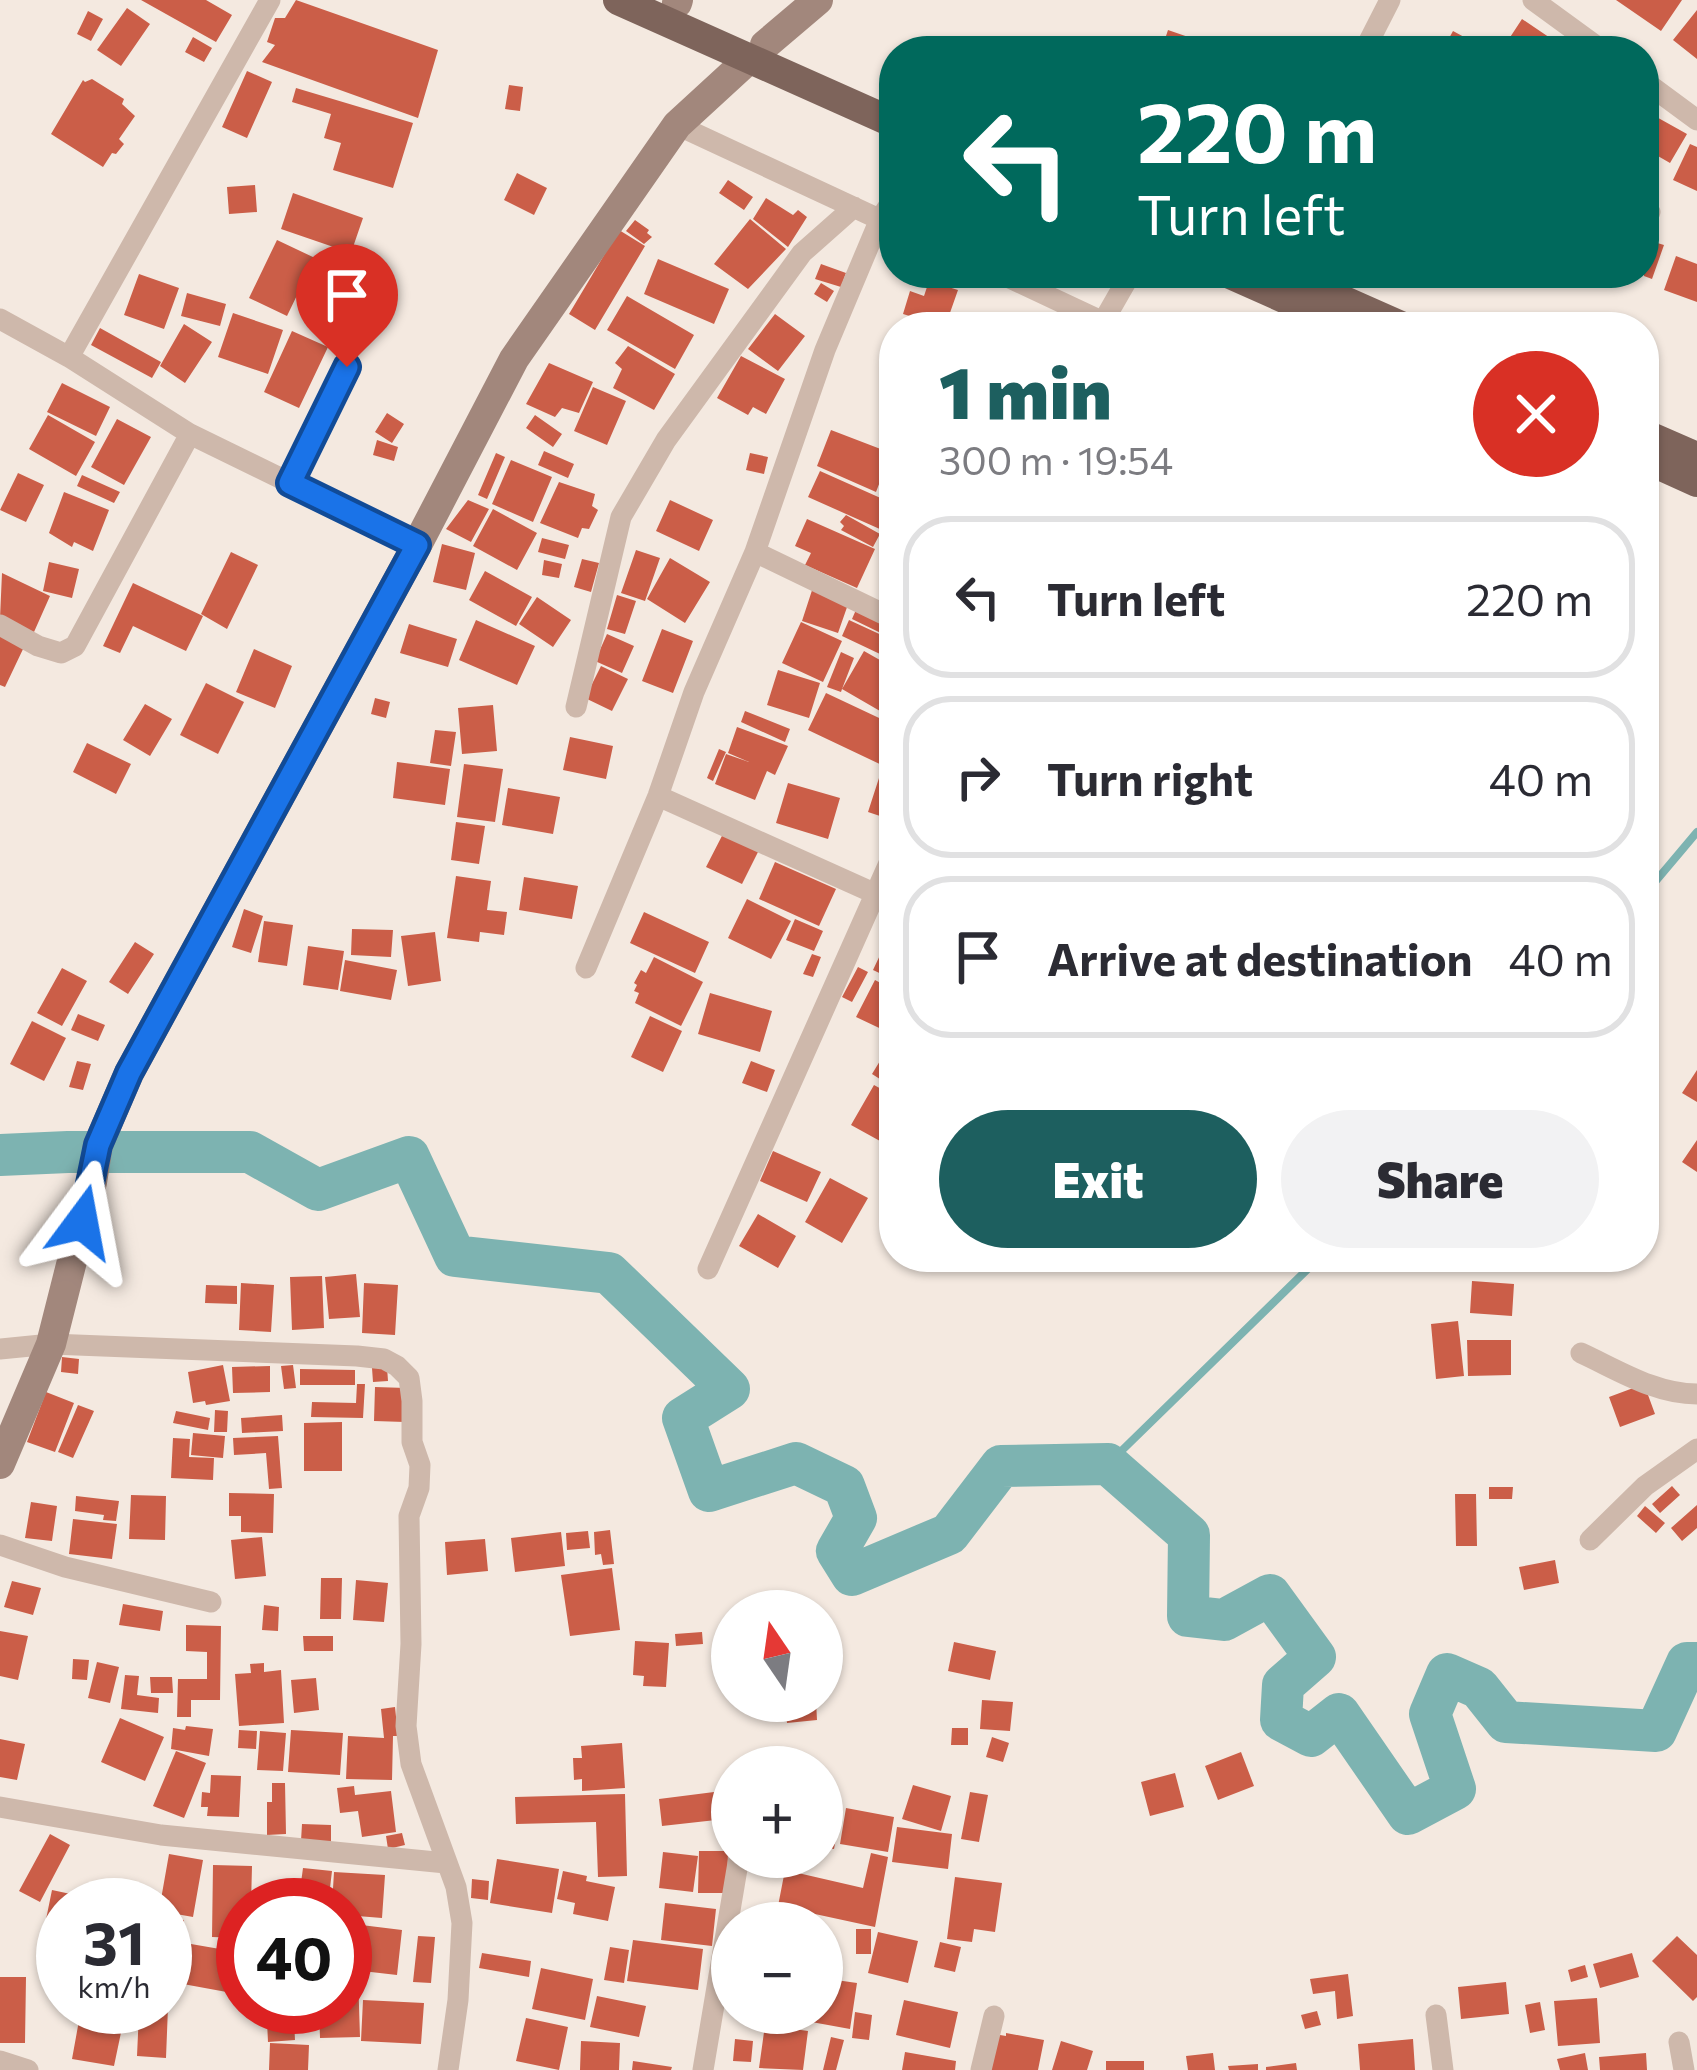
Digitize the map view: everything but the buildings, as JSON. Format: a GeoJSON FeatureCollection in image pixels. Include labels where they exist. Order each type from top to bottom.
{"type":"FeatureCollection","features":[{"type":"Feature","properties":{"kind":"main road"},"geometry":{"type":"LineString","coordinates":[[618,0],[879,96]]}},
{"type":"Feature","properties":{"kind":"main road"},"geometry":{"type":"LineString","coordinates":[[675,1],[758,52],[879,115]]}},
{"type":"Feature","properties":{"kind":"main road"},"geometry":{"type":"LineString","coordinates":[[1262,288],[1315,312]]}},
{"type":"Feature","properties":{"kind":"main road"},"geometry":{"type":"LineString","coordinates":[[1315,288],[1369,312]]}},
{"type":"Feature","properties":{"kind":"main road"},"geometry":{"type":"LineString","coordinates":[[1659,441],[1697,457]]}},
{"type":"Feature","properties":{"kind":"main road"},"geometry":{"type":"LineString","coordinates":[[1659,465],[1697,482]]}},
{"type":"Feature","properties":{"kind":"street"},"geometry":{"type":"LineString","coordinates":[[69,357],[270,0]]}},
{"type":"Feature","properties":{"kind":"street"},"geometry":{"type":"LineString","coordinates":[[0,1464],[51,1344],[98,1145],[140,1052],[514,359],[677,125],[818,0]]}},
{"type":"Feature","properties":{"kind":"street"},"geometry":{"type":"LineString","coordinates":[[1372,36],[1390,0]]}},
{"type":"Feature","properties":{"kind":"street"},"geometry":{"type":"LineString","coordinates":[[1533,0],[1582,36]]}},
{"type":"Feature","properties":{"kind":"street"},"geometry":{"type":"LineString","coordinates":[[1659,92],[1697,120]]}},
{"type":"Feature","properties":{"kind":"street"},"geometry":{"type":"LineString","coordinates":[[677,125],[879,218]]}},
{"type":"Feature","properties":{"kind":"street"},"geometry":{"type":"LineString","coordinates":[[576,707],[621,517],[666,440],[802,253],[854,207]]}},
{"type":"Feature","properties":{"kind":"street"},"geometry":{"type":"LineString","coordinates":[[586,968],[658,796],[694,692],[755,552],[825,350],[879,239]]}},
{"type":"Feature","properties":{"kind":"street"},"geometry":{"type":"LineString","coordinates":[[1031,288],[1080,312]]}},
{"type":"Feature","properties":{"kind":"street"},"geometry":{"type":"LineString","coordinates":[[0,319],[190,434],[417,545]]}},
{"type":"Feature","properties":{"kind":"street"},"geometry":{"type":"LineString","coordinates":[[290,483],[347,367]]}},
{"type":"Feature","properties":{"kind":"street"},"geometry":{"type":"LineString","coordinates":[[0,625],[61,653],[75,646],[190,434]]}},
{"type":"Feature","properties":{"kind":"street"},"geometry":{"type":"LineString","coordinates":[[755,552],[879,612]]}},
{"type":"Feature","properties":{"kind":"street"},"geometry":{"type":"LineString","coordinates":[[658,796],[876,894]]}},
{"type":"Feature","properties":{"kind":"street"},"geometry":{"type":"LineString","coordinates":[[708,1269],[879,887]]}},
{"type":"Feature","properties":{"kind":"street"},"geometry":{"type":"LineString","coordinates":[[0,1348],[51,1344],[357,1356],[384,1359],[409,1378],[412,1442],[420,1465],[419,1488],[409,1516],[411,1644],[406,1726],[411,1764],[456,1887],[462,1923],[448,2070]]}},
{"type":"Feature","properties":{"kind":"street"},"geometry":{"type":"LineString","coordinates":[[1581,1353],[1654,1387],[1697,1394]]}},
{"type":"Feature","properties":{"kind":"street"},"geometry":{"type":"LineString","coordinates":[[1590,1540],[1645,1486],[1697,1449]]}},
{"type":"Feature","properties":{"kind":"street"},"geometry":{"type":"LineString","coordinates":[[0,1545],[65,1567],[211,1602]]}},
{"type":"Feature","properties":{"kind":"street"},"geometry":{"type":"LineString","coordinates":[[0,1807],[160,1835],[446,1863]]}},
{"type":"Feature","properties":{"kind":"street"},"geometry":{"type":"LineString","coordinates":[[704,2070],[736,1878]]}},
{"type":"Feature","properties":{"kind":"street"},"geometry":{"type":"LineString","coordinates":[[1436,2015],[1443,2070]]}},
{"type":"Feature","properties":{"kind":"street"},"geometry":{"type":"LineString","coordinates":[[981,2070],[994,2016]]}},
{"type":"Feature","properties":{"kind":"street"},"geometry":{"type":"LineString","coordinates":[[1679,2042],[1684,2070]]}},
{"type":"Feature","properties":{"kind":"street"},"geometry":{"type":"LineString","coordinates":[[0,2061],[28,2070]]}},
{"type":"Feature","properties":{"kind":"waterway"},"geometry":{"type":"LineString","coordinates":[[1659,877],[1697,832]]}},
{"type":"Feature","properties":{"kind":"waterway"},"geometry":{"type":"LineString","coordinates":[[0,1155],[250,1152],[318,1190],[409,1157],[455,1256],[609,1273],[729,1389],[683,1418],[709,1491],[796,1463],[844,1486],[856,1518],[837,1551],[852,1575],[949,1534],[1001,1466],[1108,1464],[1189,1535],[1188,1616],[1224,1620],[1270,1595],[1315,1657],[1283,1685],[1281,1720],[1311,1736],[1339,1714],[1408,1814],[1455,1789],[1430,1714],[1447,1674],[1479,1688],[1506,1722],[1656,1731],[1687,1663],[1697,1663]]}},
{"type":"Feature","properties":{"kind":"waterway"},"geometry":{"type":"LineString","coordinates":[[1108,1464],[1305,1272]]}},
{"type":"Feature","properties":{"kind":"route"},"geometry":{"type":"LineString","coordinates":[[82,1222],[98,1145],[129,1073],[417,545],[290,483],[347,367]]}}]}
